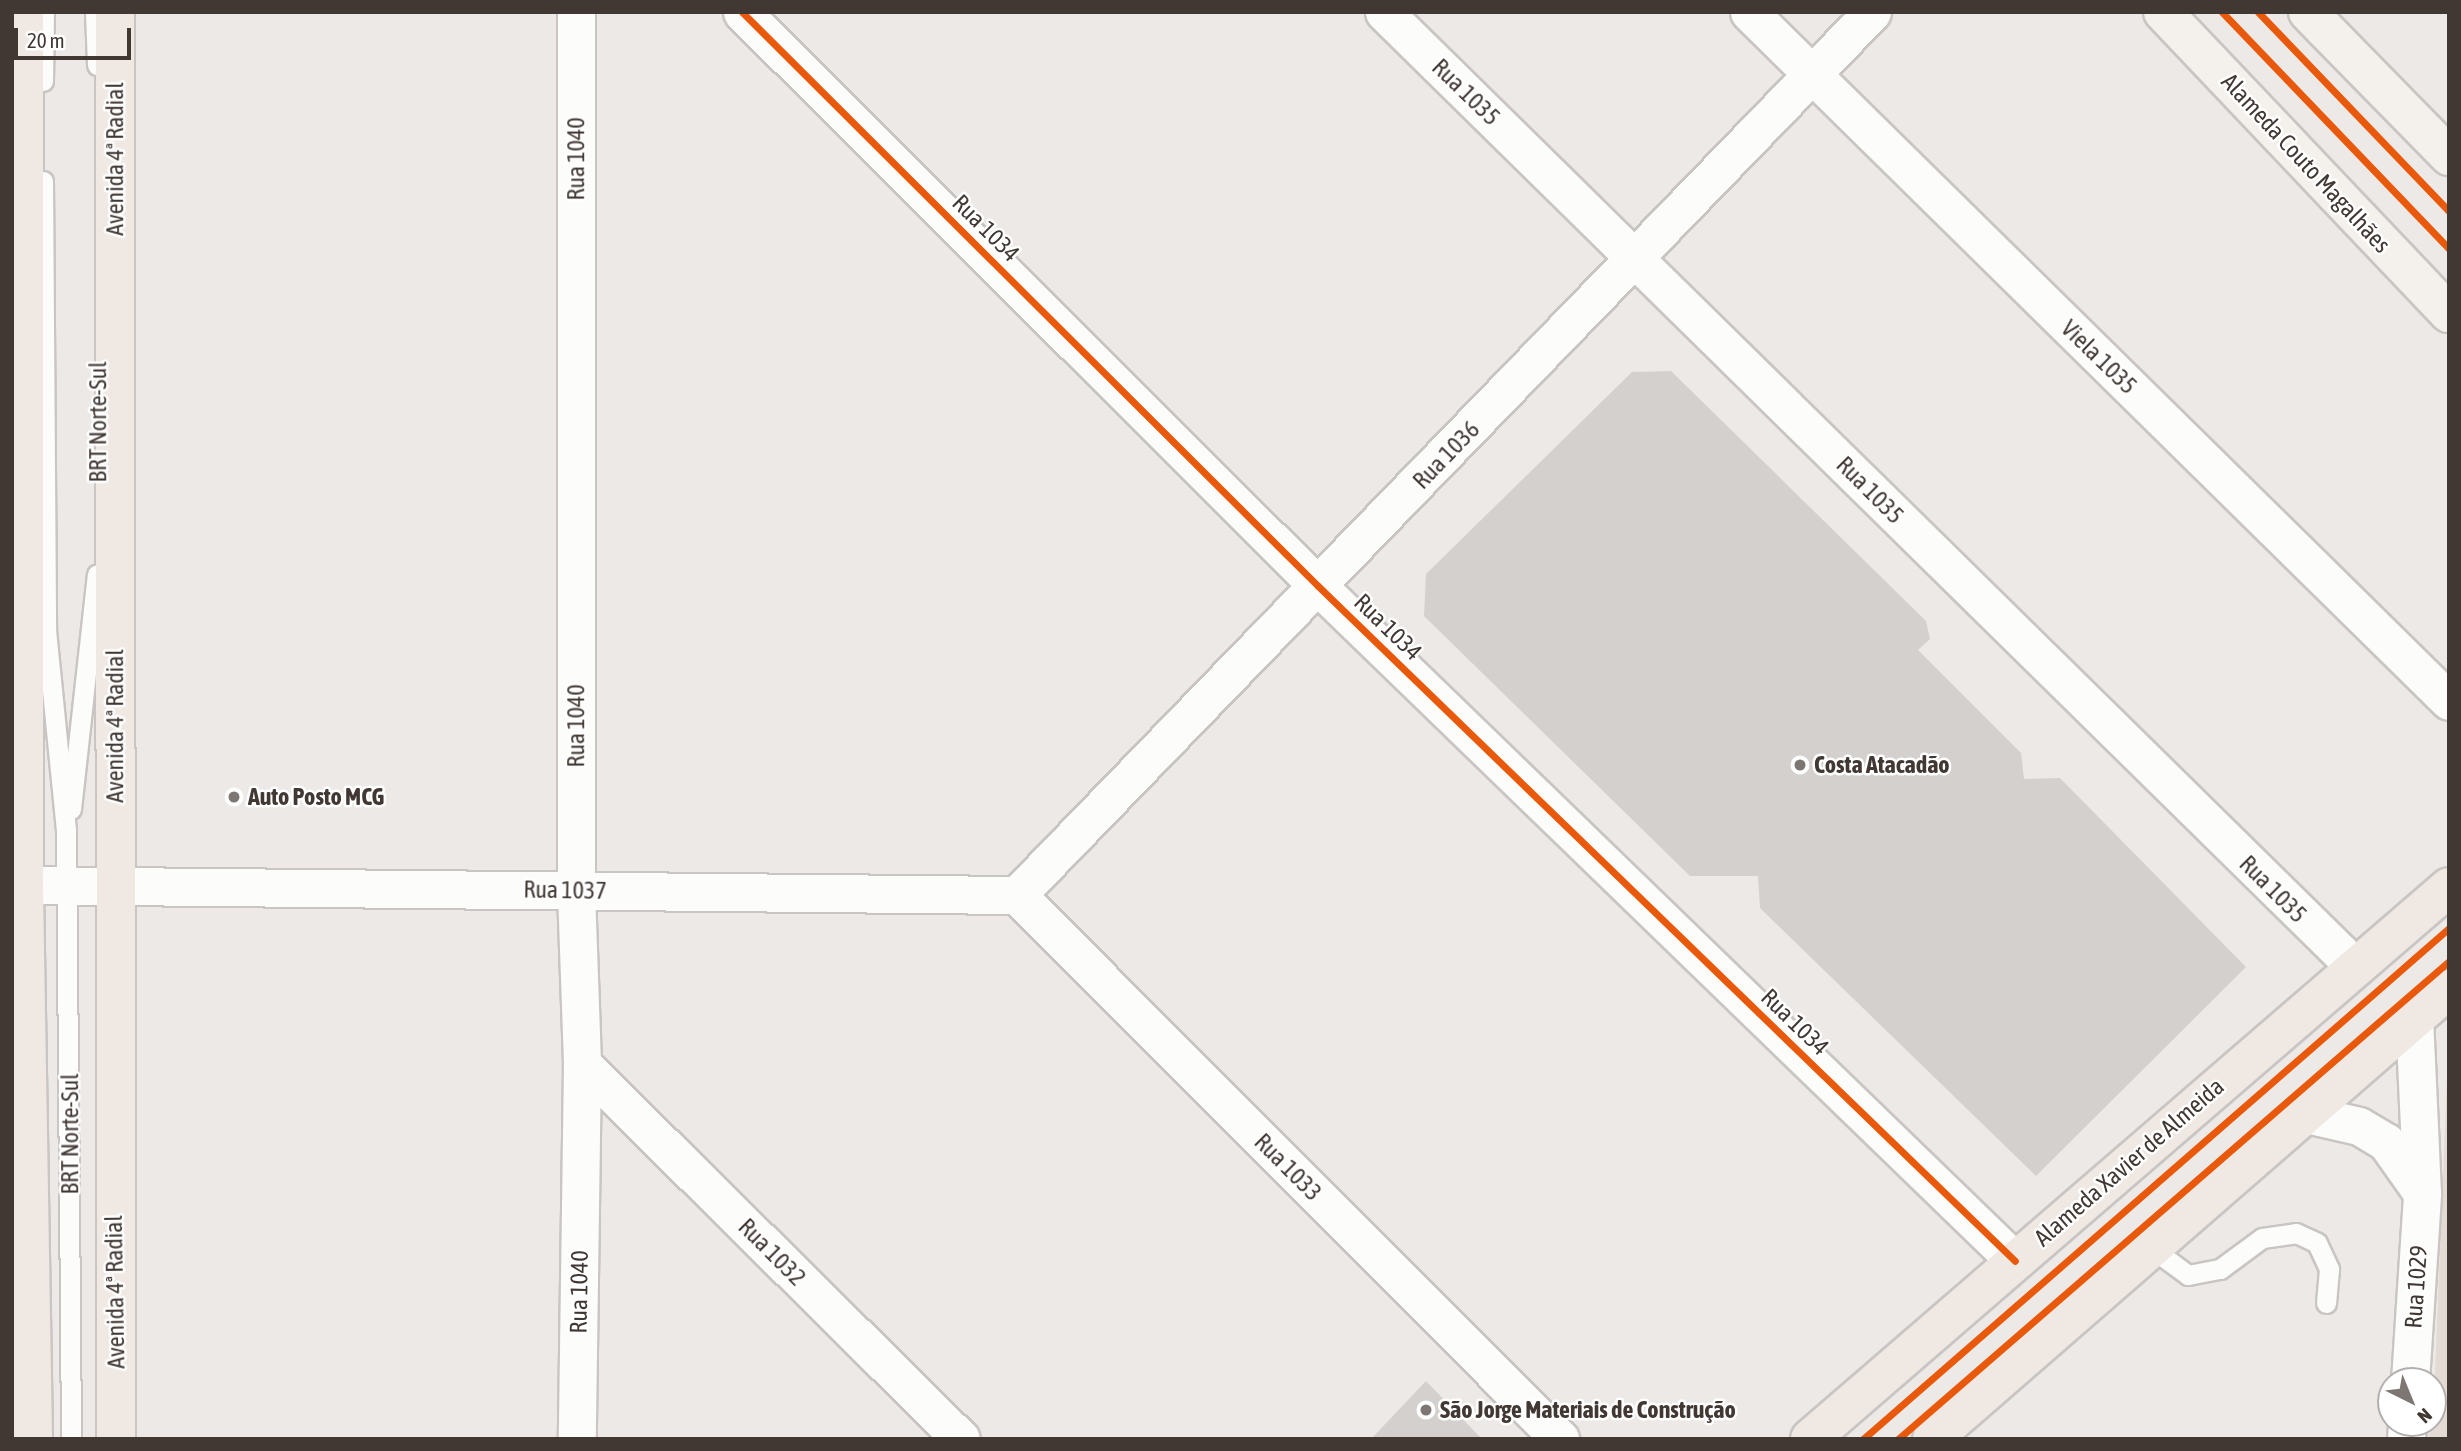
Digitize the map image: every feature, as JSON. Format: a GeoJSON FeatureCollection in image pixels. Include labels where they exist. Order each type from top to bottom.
{"type":"FeatureCollection","features":[{"type":"Feature","properties":{"kind":"main road"},"geometry":{"type":"LineString","coordinates":[[24,12],[18,886],[33,1439]]}},
{"type":"Feature","properties":{"kind":"main road","name":"Avenida 4ª Radial"},"geometry":{"type":"LineString","coordinates":[[115,12],[112,882],[116,1439]]}},
{"type":"Feature","properties":{"kind":"main road","name":"Alameda Couto Magalhães"},"geometry":{"type":"LineString","coordinates":[[2163,12],[2449,313]]}},
{"type":"Feature","properties":{"kind":"main road"},"geometry":{"type":"LineString","coordinates":[[2308,12],[2449,156]]}},
{"type":"Feature","properties":{"kind":"main road","name":"Alameda Xavier de Almeida"},"geometry":{"type":"LineString","coordinates":[[1810,1439],[2449,887]]}},
{"type":"Feature","properties":{"kind":"main road"},"geometry":{"type":"LineString","coordinates":[[1948,1433],[2150,1247],[2302,1113],[2449,989]]}},
{"type":"Feature","properties":{"kind":"street","name":"Rua 1040"},"geometry":{"type":"LineString","coordinates":[[576,12],[576,891],[582,1065],[577,1439]]}},
{"type":"Feature","properties":{"kind":"street","name":"Rua 1034"},"geometry":{"type":"LineString","coordinates":[[742,12],[1318,586],[2015,1261]]}},
{"type":"Feature","properties":{"kind":"street","name":"Rua 1035"},"geometry":{"type":"LineString","coordinates":[[1384,12],[2356,967]]}},
{"type":"Feature","properties":{"kind":"street","name":"Viela 1035"},"geometry":{"type":"LineString","coordinates":[[1749,12],[2449,701]]}},
{"type":"Feature","properties":{"kind":"street","name":"Rua 1036"},"geometry":{"type":"LineString","coordinates":[[1017,895],[1637,259],[1872,12]]}},
{"type":"Feature","properties":{"kind":"street","name":"Rua 1037"},"geometry":{"type":"LineString","coordinates":[[18,886],[112,882],[576,891],[1017,895]]}},
{"type":"Feature","properties":{"kind":"street","name":"Rua 1033"},"geometry":{"type":"LineString","coordinates":[[1017,895],[1560,1439]]}},
{"type":"Feature","properties":{"kind":"street","name":"Rua 1029"},"geometry":{"type":"LineString","coordinates":[[2411,1367],[2422,1193],[2414,1018]]}},
{"type":"Feature","properties":{"kind":"street","name":"Rua 1032"},"geometry":{"type":"LineString","coordinates":[[582,1065],[961,1439]]}},
{"type":"Feature","properties":{"kind":"street"},"geometry":{"type":"LineString","coordinates":[[2302,1113],[2359,1126],[2386,1142],[2422,1193]]}},
{"type":"Feature","properties":{"kind":"lane","name":"BRT Norte-Sul"},"geometry":{"type":"LineString","coordinates":[[44,12],[46,630],[66,830],[71,1439]]}},
{"type":"Feature","properties":{"kind":"lane","name":"BRT Norte-Sul"},"geometry":{"type":"LineString","coordinates":[[66,830],[80,760],[97,587],[95,12]]}},
{"type":"Feature","properties":{"kind":"lane"},"geometry":{"type":"LineString","coordinates":[[2150,1247],[2188,1275],[2220,1269],[2262,1238],[2295,1233],[2317,1243],[2329,1269],[2326,1303]]}},
{"type":"Feature","properties":{"kind":"shaded area"},"geometry":{"type":"Polygon","coordinates":[[[2449,1029],[2449,1439],[2428,1439],[2447,1437],[2447,1367],[2435,1367],[2449,1029]]]}},
{"type":"Feature","properties":{"kind":"building","name":"Costa Atacadão"},"geometry":{"type":"Polygon","coordinates":[[[1671,371],[1926,621],[1930,639],[1918,650],[2021,753],[2024,779],[2060,778],[2246,967],[2036,1176],[1760,908],[1758,876],[1690,876],[1424,616],[1426,574],[1632,372],[1671,371]]]}},
{"type":"Feature","properties":{"kind":"building","name":"São Jorge Materiais de Construção"},"geometry":{"type":"Polygon","coordinates":[[[1426,1381],[1482,1439],[1371,1439],[1426,1381]]]}},
{"type":"Feature","properties":{"kind":"cycle path"},"geometry":{"type":"LineString","coordinates":[[742,12],[1318,586],[2015,1261]]}},
{"type":"Feature","properties":{"kind":"cycle path"},"geometry":{"type":"LineString","coordinates":[[2222,12],[2449,249]]}},
{"type":"Feature","properties":{"kind":"cycle path"},"geometry":{"type":"LineString","coordinates":[[2258,12],[2449,211]]}},
{"type":"Feature","properties":{"kind":"cycle path"},"geometry":{"type":"LineString","coordinates":[[1863,1439],[2449,928]]}},
{"type":"Feature","properties":{"kind":"cycle path"},"geometry":{"type":"LineString","coordinates":[[1898,1439],[2449,961]]}},
{"type":"Feature","properties":{"kind":"place","name":"Costa Atacadão"},"geometry":{"type":"Point","coordinates":[1800,765]}},
{"type":"Feature","properties":{"kind":"place","name":"Auto Posto MCG"},"geometry":{"type":"Point","coordinates":[234,797]}},
{"type":"Feature","properties":{"kind":"place","name":"São Jorge Materiais de Construção"},"geometry":{"type":"Point","coordinates":[1426,1410]}}]}
